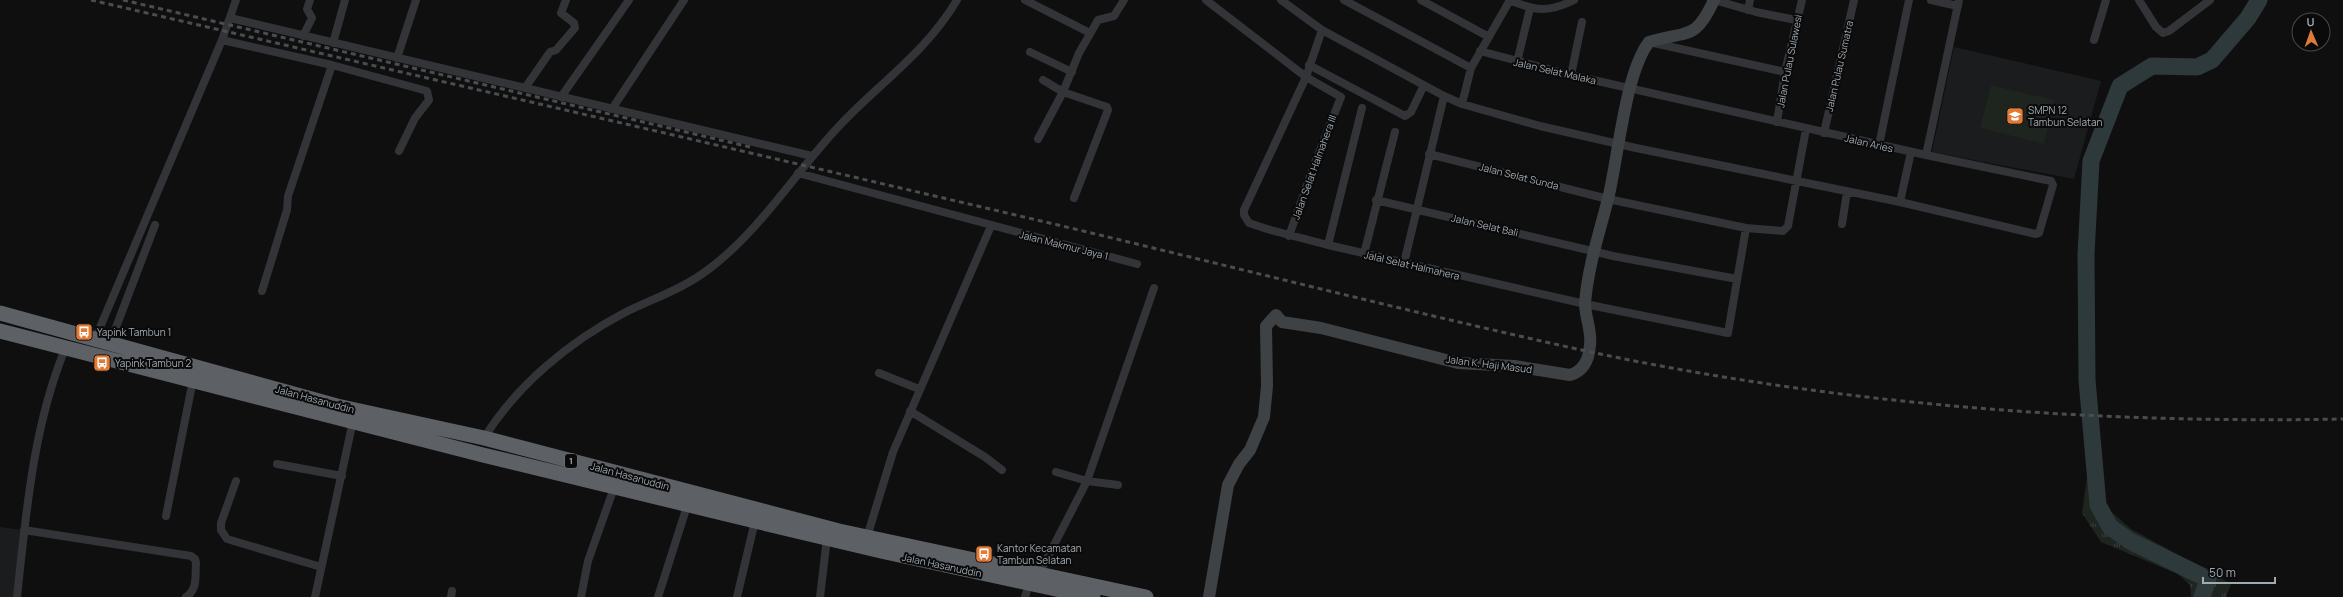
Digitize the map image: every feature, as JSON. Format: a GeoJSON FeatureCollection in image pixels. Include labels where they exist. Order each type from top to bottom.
{"type":"FeatureCollection","features":[{"type":"Feature","properties":{"kind":"highway","name":"Jalan Hasanuddin"},"geometry":{"type":"LineString","coordinates":[[0,313],[337,406],[484,438],[867,537],[1031,585],[1146,597]]}},
{"type":"Feature","properties":{"kind":"highway","name":"Jalan Hasanuddin"},"geometry":{"type":"LineString","coordinates":[[0,332],[755,521],[1031,585],[1094,597]]}},
{"type":"Feature","properties":{"kind":"street"},"geometry":{"type":"LineString","coordinates":[[102,341],[222,40],[230,18],[233,0]]}},
{"type":"Feature","properties":{"kind":"street"},"geometry":{"type":"LineString","coordinates":[[303,36],[312,18],[307,8],[310,0]]}},
{"type":"Feature","properties":{"kind":"street"},"geometry":{"type":"LineString","coordinates":[[333,43],[345,0]]}},
{"type":"Feature","properties":{"kind":"street"},"geometry":{"type":"LineString","coordinates":[[396,58],[416,0]]}},
{"type":"Feature","properties":{"kind":"street"},"geometry":{"type":"LineString","coordinates":[[525,88],[550,52],[556,50],[575,28],[574,23],[561,14],[566,0]]}},
{"type":"Feature","properties":{"kind":"street"},"geometry":{"type":"LineString","coordinates":[[561,97],[630,0]]}},
{"type":"Feature","properties":{"kind":"street"},"geometry":{"type":"LineString","coordinates":[[612,109],[684,0]]}},
{"type":"Feature","properties":{"kind":"street"},"geometry":{"type":"LineString","coordinates":[[484,438],[504,408],[568,348],[609,321],[673,291],[708,270],[758,221],[812,156],[841,124],[910,60],[932,37],[957,0]]}},
{"type":"Feature","properties":{"kind":"street"},"geometry":{"type":"LineString","coordinates":[[1025,0],[1090,33]]}},
{"type":"Feature","properties":{"kind":"street"},"geometry":{"type":"LineString","coordinates":[[1038,139],[1063,92],[1079,53],[1098,20],[1114,16],[1124,0]]}},
{"type":"Feature","properties":{"kind":"street"},"geometry":{"type":"LineString","coordinates":[[1206,0],[1306,77],[1322,30]]}},
{"type":"Feature","properties":{"kind":"street"},"geometry":{"type":"LineString","coordinates":[[1281,0],[1322,30],[1444,96],[1462,104],[1540,126],[1619,144],[1900,202],[1911,152]]}},
{"type":"Feature","properties":{"kind":"street"},"geometry":{"type":"LineString","coordinates":[[1344,0],[1470,68]]}},
{"type":"Feature","properties":{"kind":"street"},"geometry":{"type":"LineString","coordinates":[[1421,0],[1489,37]]}},
{"type":"Feature","properties":{"kind":"street"},"geometry":{"type":"LineString","coordinates":[[1462,104],[1470,68],[1510,0],[1530,8],[1552,9],[1574,0]]}},
{"type":"Feature","properties":{"kind":"street"},"geometry":{"type":"LineString","coordinates":[[1649,42],[1693,31],[1703,22],[1714,0],[1748,10],[1796,20]]}},
{"type":"Feature","properties":{"kind":"street"},"geometry":{"type":"LineString","coordinates":[[1748,10],[1750,0]]}},
{"type":"Feature","properties":{"kind":"street","name":"Jalan Pulau Sulawesi"},"geometry":{"type":"LineString","coordinates":[[1777,122],[1785,72],[1796,20],[1802,0]]}},
{"type":"Feature","properties":{"kind":"street","name":"Jalan Pulau Sumatra"},"geometry":{"type":"LineString","coordinates":[[1824,133],[1854,0]]}},
{"type":"Feature","properties":{"kind":"street"},"geometry":{"type":"LineString","coordinates":[[1879,145],[1909,0]]}},
{"type":"Feature","properties":{"kind":"street"},"geometry":{"type":"LineString","coordinates":[[1926,155],[1958,3],[1931,0]]}},
{"type":"Feature","properties":{"kind":"street"},"geometry":{"type":"LineString","coordinates":[[2094,40],[2106,0]]}},
{"type":"Feature","properties":{"kind":"street"},"geometry":{"type":"LineString","coordinates":[[2139,0],[2156,27],[2163,33],[2169,31],[2200,3],[2210,0]]}},
{"type":"Feature","properties":{"kind":"street"},"geometry":{"type":"LineString","coordinates":[[1517,62],[1530,8]]}},
{"type":"Feature","properties":{"kind":"street"},"geometry":{"type":"LineString","coordinates":[[230,18],[812,156]]}},
{"type":"Feature","properties":{"kind":"street"},"geometry":{"type":"LineString","coordinates":[[1571,75],[1582,22]]}},
{"type":"Feature","properties":{"kind":"street"},"geometry":{"type":"LineString","coordinates":[[222,40],[332,65],[427,91],[429,100],[415,118],[399,151]]}},
{"type":"Feature","properties":{"kind":"street"},"geometry":{"type":"LineString","coordinates":[[1649,42],[1785,72]]}},
{"type":"Feature","properties":{"kind":"street","name":"Jalan K. Haji Masud"},"geometry":{"type":"LineString","coordinates":[[1209,597],[1228,485],[1239,464],[1250,450],[1264,417],[1267,386],[1268,332],[1266,326],[1276,315],[1282,322],[1320,328],[1458,363],[1514,366],[1570,375],[1578,373],[1585,366],[1590,347],[1585,304],[1594,251],[1608,199],[1631,89],[1639,59],[1649,42]]}},
{"type":"Feature","properties":{"kind":"street","name":"Jalan Selat Malaka"},"geometry":{"type":"LineString","coordinates":[[1480,51],[1517,62],[1631,89]]}},
{"type":"Feature","properties":{"kind":"street"},"geometry":{"type":"LineString","coordinates":[[1030,52],[1072,72]]}},
{"type":"Feature","properties":{"kind":"street"},"geometry":{"type":"LineString","coordinates":[[262,291],[287,210],[288,196],[332,65]]}},
{"type":"Feature","properties":{"kind":"street"},"geometry":{"type":"LineString","coordinates":[[1309,65],[1405,116],[1411,112],[1424,85]]}},
{"type":"Feature","properties":{"kind":"street","name":"Jalan Selat Halmahera III"},"geometry":{"type":"LineString","coordinates":[[1289,236],[1314,165],[1341,97],[1306,77]]}},
{"type":"Feature","properties":{"kind":"street","name":"Jalal Selat Halmahera"},"geometry":{"type":"LineString","coordinates":[[1306,77],[1244,215],[1249,223],[1289,236],[1328,246],[1585,304],[1728,333],[1737,279]]}},
{"type":"Feature","properties":{"kind":"street"},"geometry":{"type":"LineString","coordinates":[[1043,80],[1063,92],[1107,107],[1108,110],[1074,198]]}},
{"type":"Feature","properties":{"kind":"street","name":"Jalan Aries"},"geometry":{"type":"LineString","coordinates":[[1631,89],[1824,133],[2051,181],[2053,185],[2039,233],[2036,234],[1900,202]]}},
{"type":"Feature","properties":{"kind":"street"},"geometry":{"type":"LineString","coordinates":[[1404,263],[1444,96]]}},
{"type":"Feature","properties":{"kind":"street"},"geometry":{"type":"LineString","coordinates":[[1328,246],[1362,108]]}},
{"type":"Feature","properties":{"kind":"street"},"geometry":{"type":"LineString","coordinates":[[1796,180],[1806,129]]}},
{"type":"Feature","properties":{"kind":"street"},"geometry":{"type":"LineString","coordinates":[[1364,254],[1376,200],[1395,132]]}},
{"type":"Feature","properties":{"kind":"street","name":"Jalan Selat Sunda"},"geometry":{"type":"LineString","coordinates":[[1429,154],[1608,199],[1746,228],[1783,231],[1786,230],[1796,180]]}},
{"type":"Feature","properties":{"kind":"street","name":"Jalan Makmur Jaya 1"},"geometry":{"type":"LineString","coordinates":[[798,174],[1137,264]]}},
{"type":"Feature","properties":{"kind":"street"},"geometry":{"type":"LineString","coordinates":[[1842,224],[1847,192]]}},
{"type":"Feature","properties":{"kind":"street","name":"Jalan Selat Bali"},"geometry":{"type":"LineString","coordinates":[[1376,200],[1594,251],[1737,279]]}},
{"type":"Feature","properties":{"kind":"street"},"geometry":{"type":"LineString","coordinates":[[102,341],[155,225]]}},
{"type":"Feature","properties":{"kind":"street"},"geometry":{"type":"LineString","coordinates":[[867,537],[893,452],[919,389],[991,226]]}},
{"type":"Feature","properties":{"kind":"street"},"geometry":{"type":"LineString","coordinates":[[1737,279],[1746,228]]}},
{"type":"Feature","properties":{"kind":"street"},"geometry":{"type":"LineString","coordinates":[[1031,585],[1087,481],[1154,288]]}},
{"type":"Feature","properties":{"kind":"street"},"geometry":{"type":"LineString","coordinates":[[17,597],[24,530],[46,406],[52,380],[65,349]]}},
{"type":"Feature","properties":{"kind":"street"},"geometry":{"type":"LineString","coordinates":[[879,373],[919,389]]}},
{"type":"Feature","properties":{"kind":"street"},"geometry":{"type":"LineString","coordinates":[[166,516],[193,380]]}},
{"type":"Feature","properties":{"kind":"street"},"geometry":{"type":"LineString","coordinates":[[910,411],[985,457],[1002,470]]}},
{"type":"Feature","properties":{"kind":"street"},"geometry":{"type":"LineString","coordinates":[[315,597],[353,421]]}},
{"type":"Feature","properties":{"kind":"street"},"geometry":{"type":"LineString","coordinates":[[277,464],[342,476]]}},
{"type":"Feature","properties":{"kind":"street"},"geometry":{"type":"LineString","coordinates":[[1056,472],[1087,481],[1118,485]]}},
{"type":"Feature","properties":{"kind":"street"},"geometry":{"type":"LineString","coordinates":[[236,480],[221,523],[221,530],[227,538],[322,567]]}},
{"type":"Feature","properties":{"kind":"street"},"geometry":{"type":"LineString","coordinates":[[581,597],[588,561],[614,485]]}},
{"type":"Feature","properties":{"kind":"street"},"geometry":{"type":"LineString","coordinates":[[658,597],[663,576],[688,503]]}},
{"type":"Feature","properties":{"kind":"street"},"geometry":{"type":"LineString","coordinates":[[737,597],[755,521]]}},
{"type":"Feature","properties":{"kind":"street"},"geometry":{"type":"LineString","coordinates":[[24,530],[191,556],[196,559],[195,584],[192,592],[186,597]]}},
{"type":"Feature","properties":{"kind":"street"},"geometry":{"type":"LineString","coordinates":[[820,597],[827,538]]}},
{"type":"Feature","properties":{"kind":"shaded area","name":"SMPN 12 Tambun Selatan"},"geometry":{"type":"Polygon","coordinates":[[[1954,47],[2101,81],[2074,179],[1932,152],[1954,47]]]}},
{"type":"Feature","properties":{"kind":"shaded area"},"geometry":{"type":"Polygon","coordinates":[[[0,527],[23,530],[16,597],[0,597],[0,527]]]}},
{"type":"Feature","properties":{"kind":"green space"},"geometry":{"type":"Polygon","coordinates":[[[1991,85],[2054,100],[2044,144],[1980,128],[1991,85]]]}},
{"type":"Feature","properties":{"kind":"green space"},"geometry":{"type":"Polygon","coordinates":[[[2085,417],[2098,417],[2106,507],[2131,529],[2231,584],[2226,597],[2191,597],[2190,585],[2178,574],[2101,542],[2082,513],[2088,470],[2085,417]]]}},
{"type":"Feature","properties":{"kind":"waterway"},"geometry":{"type":"LineString","coordinates":[[2202,597],[2208,579],[2130,541],[2110,527],[2098,505],[2087,380],[2086,254],[2091,161],[2120,86],[2152,66],[2197,67],[2212,60],[2248,18],[2259,0]]}},
{"type":"Feature","properties":{"kind":"railway"},"geometry":{"type":"LineString","coordinates":[[91,0],[1058,225],[1454,321],[1586,351],[1679,369],[1773,385],[1962,407],[2057,414],[2152,418],[2248,420],[2343,419]]}},
{"type":"Feature","properties":{"kind":"railway"},"geometry":{"type":"LineString","coordinates":[[123,0],[750,147]]}},
{"type":"Feature","properties":{"kind":"place","name":"SMPN 12 Tambun Selatan"},"geometry":{"type":"Point","coordinates":[2015,116]}},
{"type":"Feature","properties":{"kind":"place","name":"Yapink Tambun 1"},"geometry":{"type":"Point","coordinates":[84,332]}},
{"type":"Feature","properties":{"kind":"place","name":"Yapink Tambun 2"},"geometry":{"type":"Point","coordinates":[102,363]}},
{"type":"Feature","properties":{"kind":"place","name":"Kantor Kecamatan Tambun Selatan"},"geometry":{"type":"Point","coordinates":[984,554]}}]}
